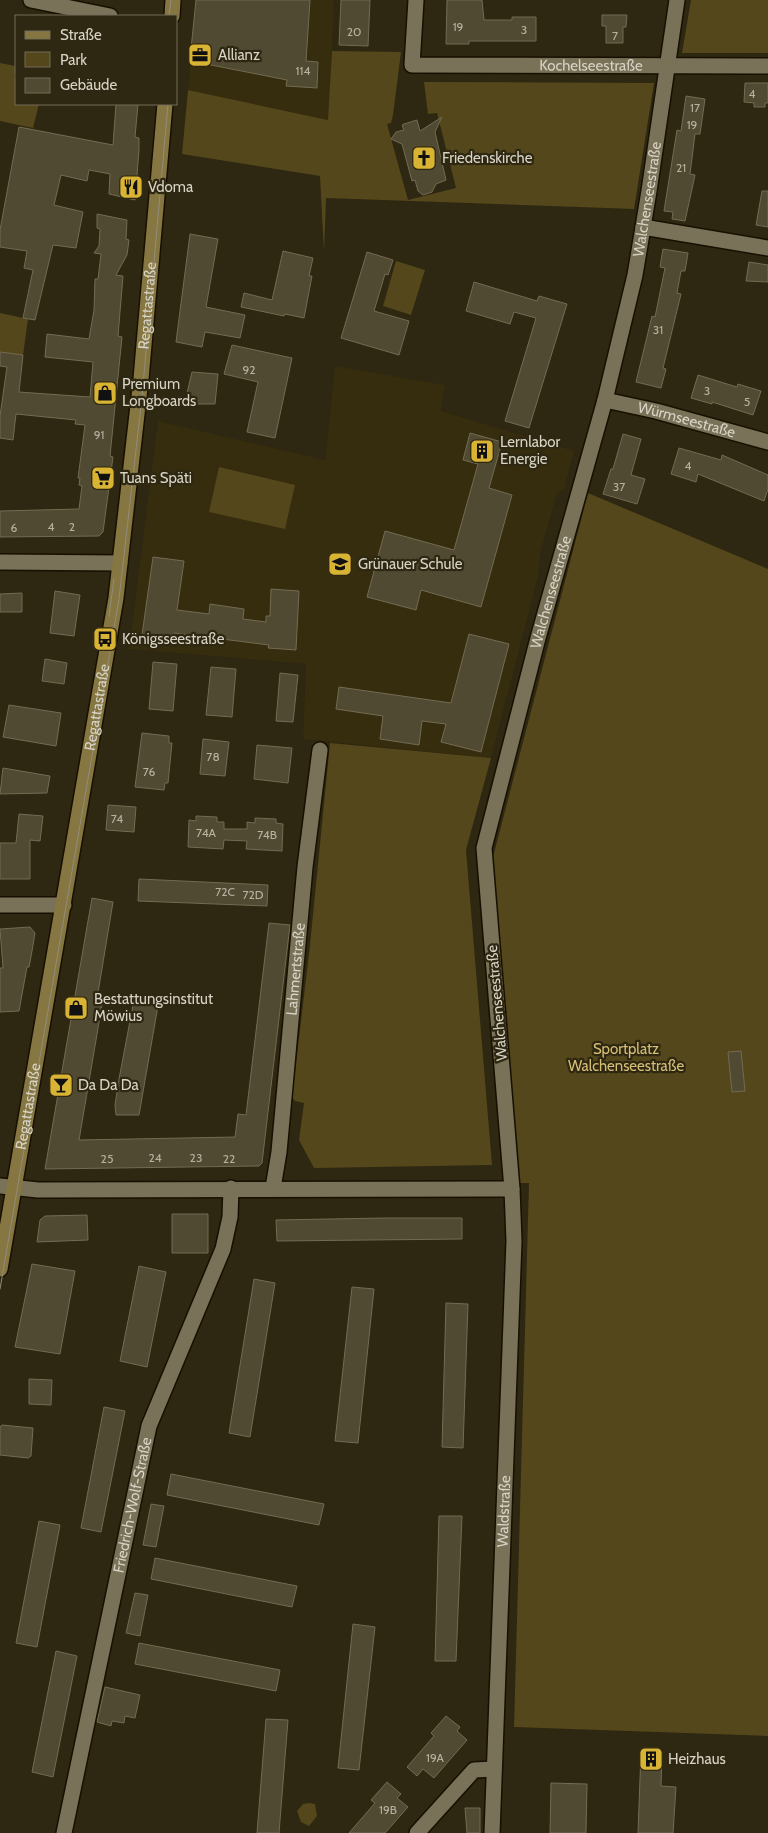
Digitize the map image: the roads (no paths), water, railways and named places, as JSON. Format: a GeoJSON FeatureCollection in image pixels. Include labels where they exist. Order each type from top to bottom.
{"type":"FeatureCollection","features":[{"type":"Feature","properties":{"kind":"main road"},"geometry":{"type":"LineString","coordinates":[[172,15],[173,0]]}},
{"type":"Feature","properties":{"kind":"main road","name":"Regattastraße"},"geometry":{"type":"LineString","coordinates":[[0,1269],[7,1186],[64,905],[120,563],[141,380],[165,105]]}},
{"type":"Feature","properties":{"kind":"street"},"geometry":{"type":"LineString","coordinates":[[30,0],[105,15]]}},
{"type":"Feature","properties":{"kind":"street","name":"Kochelseestraße"},"geometry":{"type":"LineString","coordinates":[[416,0],[412,65],[668,64],[768,66]]}},
{"type":"Feature","properties":{"kind":"street","name":"Walchenseestraße"},"geometry":{"type":"LineString","coordinates":[[512,1189],[484,848],[538,638],[605,400],[635,275],[677,0]]}},
{"type":"Feature","properties":{"kind":"street"},"geometry":{"type":"LineString","coordinates":[[643,227],[768,248]]}},
{"type":"Feature","properties":{"kind":"street","name":"Würmseestraße"},"geometry":{"type":"LineString","coordinates":[[605,400],[656,410],[768,442]]}},
{"type":"Feature","properties":{"kind":"street"},"geometry":{"type":"LineString","coordinates":[[0,562],[120,563]]}},
{"type":"Feature","properties":{"kind":"street","name":"Lahmertstraße"},"geometry":{"type":"LineString","coordinates":[[273,1188],[280,1144],[306,867],[320,750]]}},
{"type":"Feature","properties":{"kind":"street"},"geometry":{"type":"LineString","coordinates":[[0,906],[64,905]]}},
{"type":"Feature","properties":{"kind":"street"},"geometry":{"type":"LineString","coordinates":[[7,1186],[38,1190],[231,1188],[512,1189]]}},
{"type":"Feature","properties":{"kind":"street","name":"Friedrich-Wolf-Straße"},"geometry":{"type":"LineString","coordinates":[[64,1833],[148,1426],[223,1249],[230,1217],[231,1188]]}},
{"type":"Feature","properties":{"kind":"street","name":"Waldstraße"},"geometry":{"type":"LineString","coordinates":[[492,1833],[514,1241],[512,1189]]}},
{"type":"Feature","properties":{"kind":"street"},"geometry":{"type":"LineString","coordinates":[[417,1833],[474,1770],[494,1770]]}},
{"type":"Feature","properties":{"kind":"tram line"},"geometry":{"type":"LineString","coordinates":[[169,15],[171,0]]}},
{"type":"Feature","properties":{"kind":"tram line"},"geometry":{"type":"LineString","coordinates":[[0,1289],[119,599],[142,397],[168,105]]}},
{"type":"Feature","properties":{"kind":"tram line"},"geometry":{"type":"LineString","coordinates":[[109,616],[114,579]]}},
{"type":"Feature","properties":{"kind":"place","name":"Allianz"},"geometry":{"type":"Point","coordinates":[200,55]}},
{"type":"Feature","properties":{"kind":"place","name":"Friedenskirche"},"geometry":{"type":"Point","coordinates":[424,158]}},
{"type":"Feature","properties":{"kind":"place","name":"Vdoma"},"geometry":{"type":"Point","coordinates":[131,187]}},
{"type":"Feature","properties":{"kind":"place","name":"Premium Longboards"},"geometry":{"type":"Point","coordinates":[105,393]}},
{"type":"Feature","properties":{"kind":"place","name":"Lernlabor Energie"},"geometry":{"type":"Point","coordinates":[482,451]}},
{"type":"Feature","properties":{"kind":"place","name":"Tuans Späti"},"geometry":{"type":"Point","coordinates":[103,478]}},
{"type":"Feature","properties":{"kind":"place","name":"Grünauer Schule"},"geometry":{"type":"Point","coordinates":[340,564]}},
{"type":"Feature","properties":{"kind":"place","name":"Königsseestraße"},"geometry":{"type":"Point","coordinates":[105,639]}},
{"type":"Feature","properties":{"kind":"place","name":"Bestattungsinstitut Möwius"},"geometry":{"type":"Point","coordinates":[76,1008]}},
{"type":"Feature","properties":{"kind":"place","name":"Da Da Da"},"geometry":{"type":"Point","coordinates":[61,1085]}},
{"type":"Feature","properties":{"kind":"place","name":"Heizhaus"},"geometry":{"type":"Point","coordinates":[651,1759]}},
{"type":"Feature","properties":{"kind":"park label","name":"Sportplatz Walchenseestraße"},"geometry":{"type":"Point","coordinates":[626,1058]}}]}
